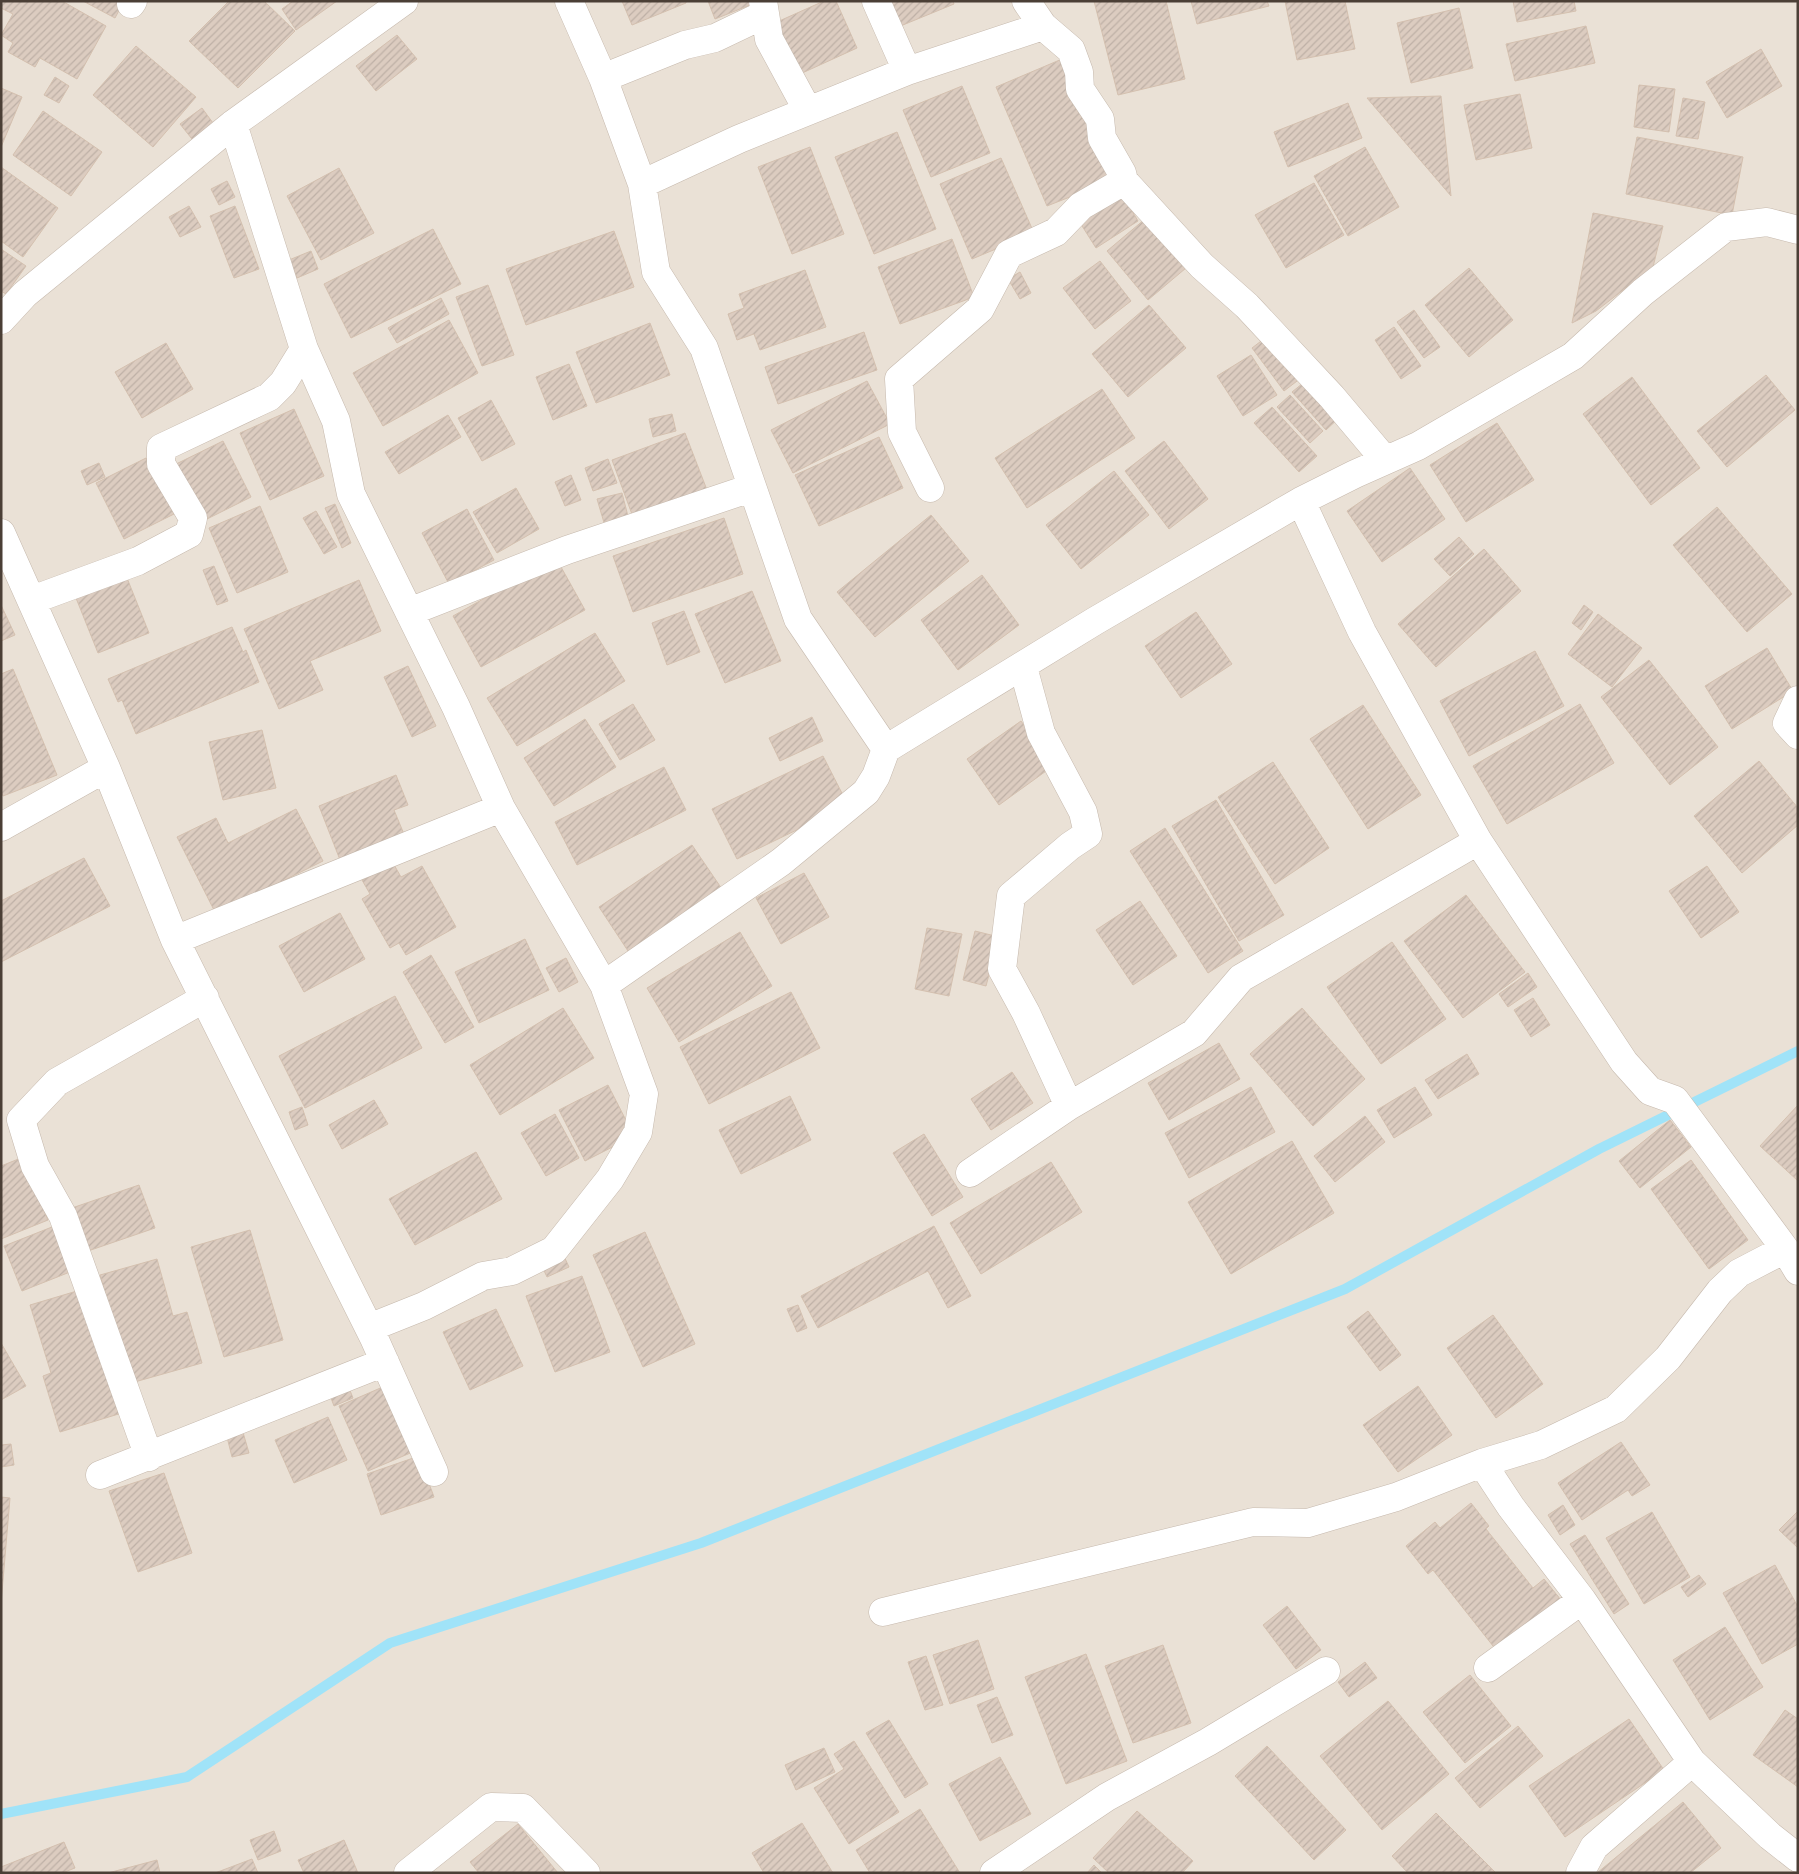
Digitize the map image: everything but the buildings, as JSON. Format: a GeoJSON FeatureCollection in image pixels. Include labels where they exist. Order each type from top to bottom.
{"type":"FeatureCollection","features":[{"type":"Feature","properties":{"kind":"street"},"geometry":{"type":"LineString","coordinates":[[1,320],[25,294],[232,124],[404,1]]}},
{"type":"Feature","properties":{"kind":"street"},"geometry":{"type":"LineString","coordinates":[[569,1],[603,78],[642,184],[656,272],[704,348],[798,619],[886,749]]}},
{"type":"Feature","properties":{"kind":"street"},"geometry":{"type":"LineString","coordinates":[[876,1],[907,72]]}},
{"type":"Feature","properties":{"kind":"street"},"geometry":{"type":"LineString","coordinates":[[1026,1],[1043,26],[1071,50],[1079,72],[1080,89],[1100,119],[1102,138],[1122,173],[1124,181],[1202,266],[1247,306],[1326,390],[1385,460]]}},
{"type":"Feature","properties":{"kind":"street"},"geometry":{"type":"LineString","coordinates":[[603,78],[686,45],[715,38],[764,8],[769,39],[808,111]]}},
{"type":"Feature","properties":{"kind":"street"},"geometry":{"type":"LineString","coordinates":[[642,184],[739,139],[808,111],[907,72],[1043,26]]}},
{"type":"Feature","properties":{"kind":"street"},"geometry":{"type":"LineString","coordinates":[[232,124],[304,349],[336,421],[351,494],[456,707],[501,808],[604,985],[644,1094],[638,1132],[610,1179],[554,1250],[512,1271],[483,1276],[424,1306],[368,1328]]}},
{"type":"Feature","properties":{"kind":"street"},"geometry":{"type":"LineString","coordinates":[[930,488],[902,432],[899,379],[980,309],[1009,254],[1056,232],[1081,206],[1124,181]]}},
{"type":"Feature","properties":{"kind":"street"},"geometry":{"type":"LineString","coordinates":[[604,985],[781,862],[866,792],[876,776],[886,749],[1095,622],[1301,501],[1418,446],[1573,356],[1643,292],[1726,227],[1767,222],[1798,230]]}},
{"type":"Feature","properties":{"kind":"street"},"geometry":{"type":"LineString","coordinates":[[32,600],[138,560],[189,534],[193,518],[161,464],[161,448],[269,397],[282,383],[304,349]]}},
{"type":"Feature","properties":{"kind":"street"},"geometry":{"type":"LineString","coordinates":[[410,612],[574,547],[751,488]]}},
{"type":"Feature","properties":{"kind":"street"},"geometry":{"type":"LineString","coordinates":[[883,1612],[1253,1522],[1308,1523],[1396,1497],[1482,1464],[1541,1445],[1616,1409],[1668,1358],[1720,1290],[1739,1273],[1791,1260],[1675,1100],[1650,1091],[1624,1062],[1478,841],[1362,632],[1301,501]]}},
{"type":"Feature","properties":{"kind":"street"},"geometry":{"type":"LineString","coordinates":[[1,533],[106,768],[175,940],[385,1362],[434,1472]]}},
{"type":"Feature","properties":{"kind":"street"},"geometry":{"type":"LineString","coordinates":[[1023,667],[1041,733],[1083,812],[1088,834],[1070,846],[1010,896],[1002,969],[1026,1013],[1068,1106]]}},
{"type":"Feature","properties":{"kind":"street"},"geometry":{"type":"LineString","coordinates":[[1798,700],[1787,723],[1798,735]]}},
{"type":"Feature","properties":{"kind":"street"},"geometry":{"type":"LineString","coordinates":[[1,827],[106,768]]}},
{"type":"Feature","properties":{"kind":"street"},"geometry":{"type":"LineString","coordinates":[[175,940],[501,808]]}},
{"type":"Feature","properties":{"kind":"street"},"geometry":{"type":"LineString","coordinates":[[970,1173],[1068,1106],[1194,1033],[1241,978],[1478,841]]}},
{"type":"Feature","properties":{"kind":"street"},"geometry":{"type":"LineString","coordinates":[[149,1457],[63,1216],[35,1166],[21,1120],[56,1082],[205,998]]}},
{"type":"Feature","properties":{"kind":"street"},"geometry":{"type":"LineString","coordinates":[[100,1475],[385,1362]]}},
{"type":"Feature","properties":{"kind":"street"},"geometry":{"type":"LineString","coordinates":[[1482,1464],[1511,1507],[1582,1600],[1692,1762],[1770,1836],[1798,1858]]}},
{"type":"Feature","properties":{"kind":"street"},"geometry":{"type":"LineString","coordinates":[[1488,1668],[1582,1600]]}},
{"type":"Feature","properties":{"kind":"street"},"geometry":{"type":"LineString","coordinates":[[994,1873],[1107,1797],[1208,1742],[1326,1671]]}},
{"type":"Feature","properties":{"kind":"street"},"geometry":{"type":"LineString","coordinates":[[1580,1873],[1594,1847],[1692,1762]]}},
{"type":"Feature","properties":{"kind":"street"},"geometry":{"type":"LineString","coordinates":[[408,1873],[491,1806],[523,1808],[586,1873]]}},
{"type":"Feature","properties":{"kind":"shaded area"},"geometry":{"type":"Polygon","coordinates":[[[1,1],[1798,1],[1798,1873],[1,1873],[1,1]]]}},
{"type":"Feature","properties":{"kind":"waterway"},"geometry":{"type":"LineString","coordinates":[[1,1814],[187,1777],[390,1643],[701,1543],[1345,1289],[1599,1149],[1798,1051]]}}]}
